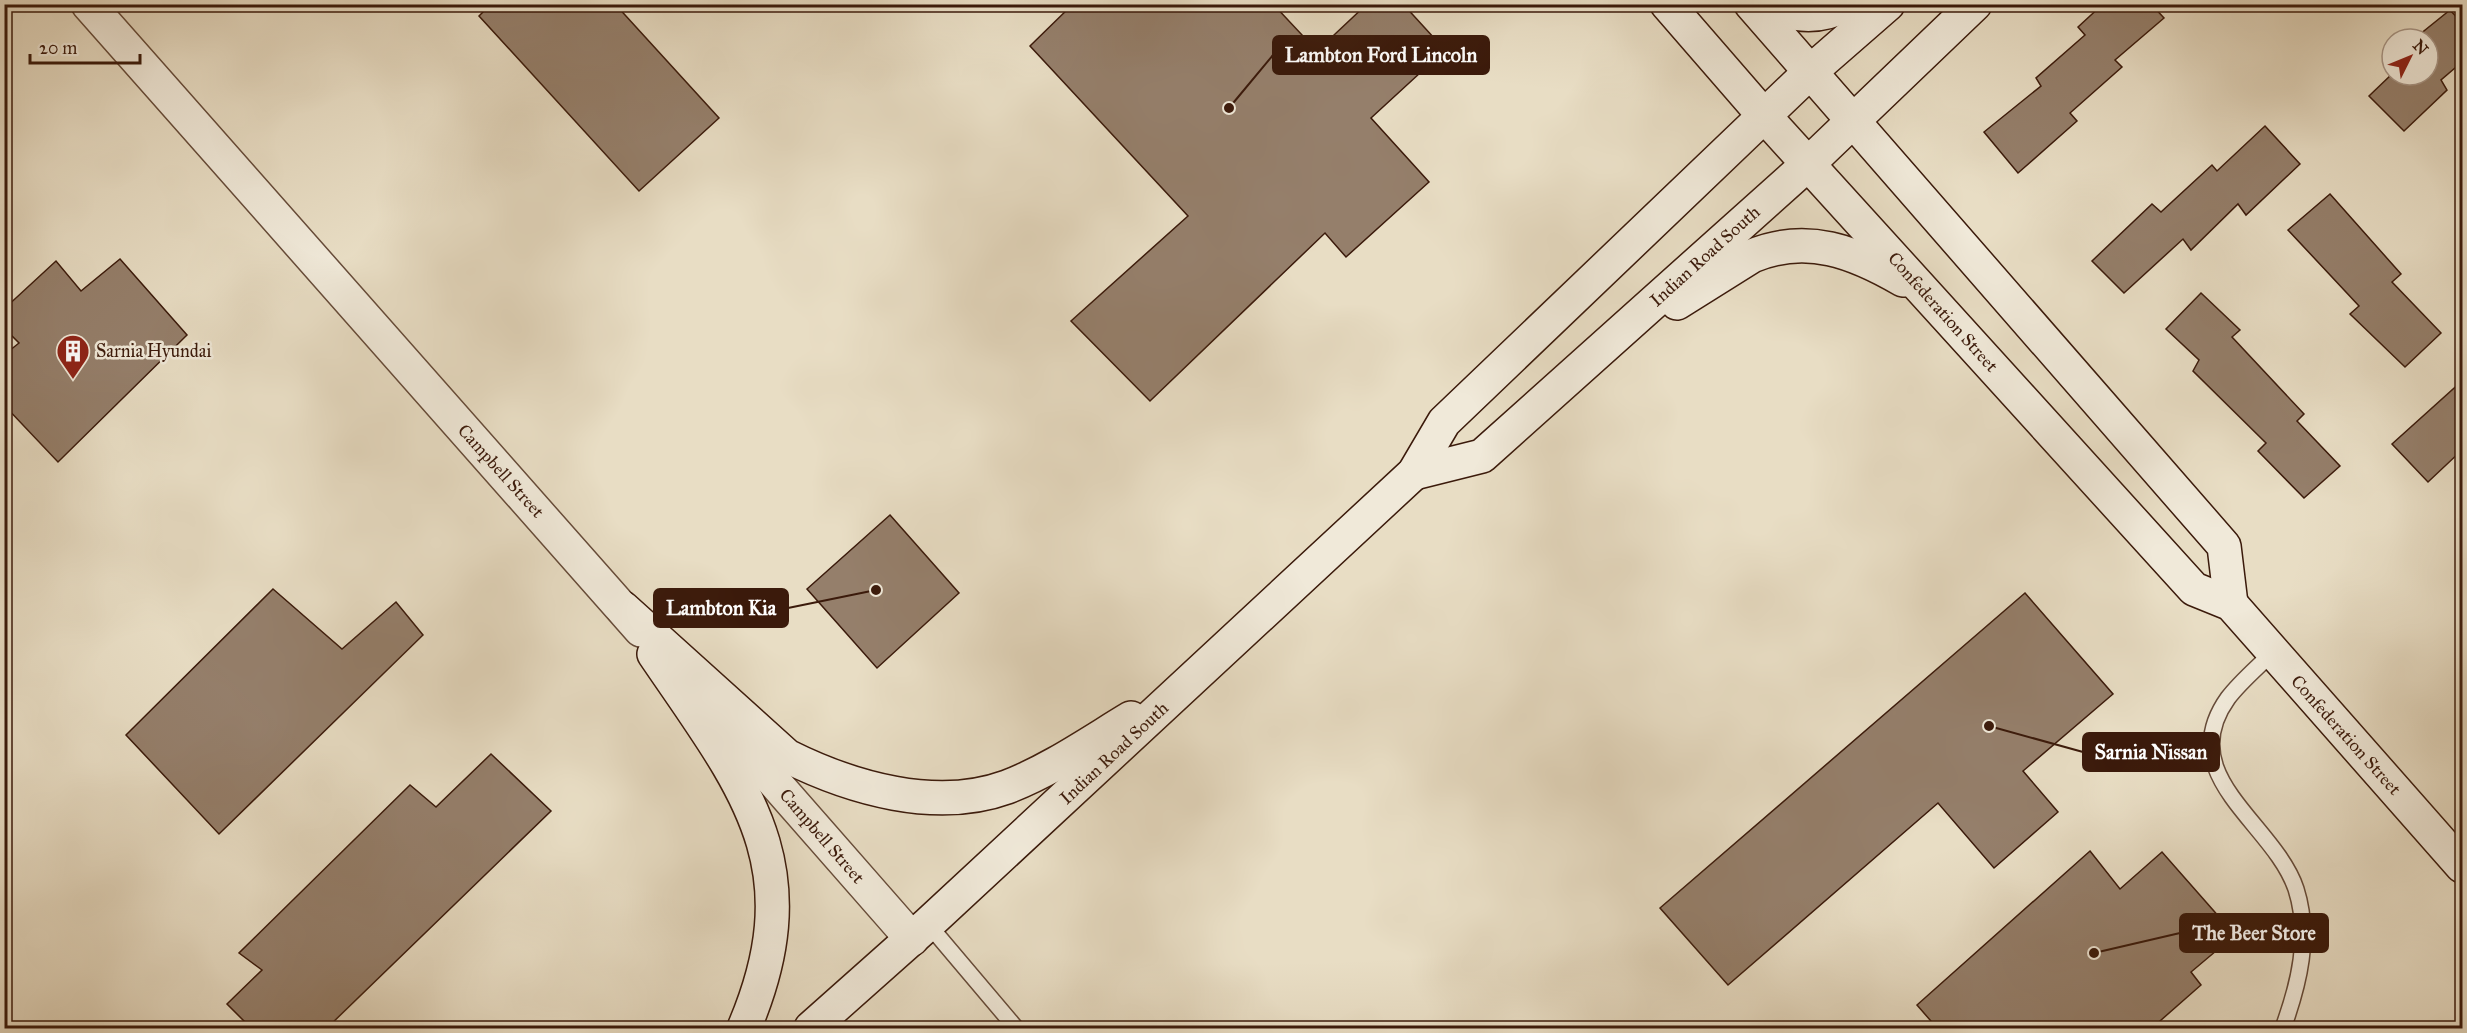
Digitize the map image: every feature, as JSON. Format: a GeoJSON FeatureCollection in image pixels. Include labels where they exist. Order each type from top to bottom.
{"type":"FeatureCollection","features":[{"type":"Feature","properties":{"kind":"main road","name":"Campbell Street"},"geometry":{"type":"LineString","coordinates":[[88,4],[622,608],[920,932]]}},
{"type":"Feature","properties":{"kind":"main road","name":"Confederation Street"},"geometry":{"type":"LineString","coordinates":[[1667,4],[1764,116],[1928,294],[2194,590],[2231,604],[2463,866]]}},
{"type":"Feature","properties":{"kind":"main road"},"geometry":{"type":"LineString","coordinates":[[1751,4],[2224,546],[2231,604]]}},
{"type":"Feature","properties":{"kind":"main road"},"geometry":{"type":"LineString","coordinates":[[1767,4],[1783,12],[1806,16],[1834,12],[1847,4]]}},
{"type":"Feature","properties":{"kind":"main road","name":"Indian Road South"},"geometry":{"type":"LineString","coordinates":[[812,1029],[1194,679],[1414,473],[1444,422],[1810,72],[1888,4]]}},
{"type":"Feature","properties":{"kind":"main road","name":"Indian Road South"},"geometry":{"type":"LineString","coordinates":[[1414,473],[1482,456],[1808,164],[1976,4]]}},
{"type":"Feature","properties":{"kind":"main road"},"geometry":{"type":"LineString","coordinates":[[1560,385],[1695,290],[1737,264],[1766,251],[1813,244],[1834,248],[1873,263],[1928,294]]}},
{"type":"Feature","properties":{"kind":"main road"},"geometry":{"type":"LineString","coordinates":[[622,608],[787,756],[819,772],[883,792],[956,797],[1005,788],[1041,772],[1194,679]]}},
{"type":"Feature","properties":{"kind":"main road"},"geometry":{"type":"LineString","coordinates":[[622,608],[736,777],[752,807],[765,843],[771,884],[772,921],[759,994],[744,1029]]}},
{"type":"Feature","properties":{"kind":"lane"},"geometry":{"type":"LineString","coordinates":[[2273,652],[2228,698],[2217,718],[2211,741],[2212,764],[2220,782],[2276,853],[2296,888],[2304,926],[2301,966],[2283,1029]]}},
{"type":"Feature","properties":{"kind":"lane"},"geometry":{"type":"LineString","coordinates":[[920,932],[1017,1029]]}},
{"type":"Feature","properties":{"kind":"building"},"geometry":{"type":"Polygon","coordinates":[[[491,4],[615,4],[719,118],[639,191],[479,16],[491,4]]]}},
{"type":"Feature","properties":{"kind":"building"},"geometry":{"type":"Polygon","coordinates":[[[1073,4],[1273,4],[1317,51],[1367,4],[1403,4],[1445,50],[1371,118],[1429,182],[1346,257],[1325,233],[1150,401],[1071,321],[1188,216],[1030,46],[1073,4]]]}},
{"type":"Feature","properties":{"kind":"building"},"geometry":{"type":"Polygon","coordinates":[[[2103,4],[2151,4],[2164,18],[2115,60],[2122,67],[2070,113],[2077,121],[2018,173],[1984,132],[2041,86],[2036,78],[2085,35],[2078,27],[2103,4]]]}},
{"type":"Feature","properties":{"kind":"building"},"geometry":{"type":"Polygon","coordinates":[[[2450,10],[2462,23],[2462,62],[2441,80],[2447,90],[2404,131],[2369,96],[2380,85],[2440,87],[2440,27],[2429,27],[2450,10]]]}},
{"type":"Feature","properties":{"kind":"building"},"geometry":{"type":"Polygon","coordinates":[[[2265,126],[2300,164],[2246,215],[2238,204],[2191,250],[2183,239],[2124,293],[2092,261],[2152,204],[2161,212],[2212,165],[2217,171],[2265,126]]]}},
{"type":"Feature","properties":{"kind":"building"},"geometry":{"type":"Polygon","coordinates":[[[2330,194],[2401,274],[2392,282],[2441,333],[2405,367],[2350,314],[2359,306],[2288,230],[2330,194]]]}},
{"type":"Feature","properties":{"kind":"building","name":"Sarnia Hyundai"},"geometry":{"type":"Polygon","coordinates":[[[120,259],[187,335],[58,462],[4,405],[4,355],[19,343],[4,328],[4,309],[56,261],[81,291],[120,259]]]}},
{"type":"Feature","properties":{"kind":"building"},"geometry":{"type":"Polygon","coordinates":[[[2201,293],[2240,330],[2232,337],[2304,414],[2297,421],[2340,466],[2304,498],[2258,451],[2266,443],[2193,371],[2199,360],[2166,329],[2201,293]]]}},
{"type":"Feature","properties":{"kind":"building"},"geometry":{"type":"Polygon","coordinates":[[[2462,381],[2462,450],[2428,482],[2392,444],[2462,381]]]}},
{"type":"Feature","properties":{"kind":"building"},"geometry":{"type":"Polygon","coordinates":[[[890,515],[959,593],[877,668],[807,589],[890,515]]]}},
{"type":"Feature","properties":{"kind":"building"},"geometry":{"type":"Polygon","coordinates":[[[273,589],[342,649],[396,602],[423,635],[219,834],[126,735],[273,589]]]}},
{"type":"Feature","properties":{"kind":"building"},"geometry":{"type":"Polygon","coordinates":[[[2025,593],[2113,694],[2023,771],[2058,812],[1994,868],[1938,803],[1728,985],[1660,908],[2025,593]]]}},
{"type":"Feature","properties":{"kind":"building"},"geometry":{"type":"Polygon","coordinates":[[[491,754],[551,811],[327,1028],[251,1028],[227,1004],[262,970],[239,953],[410,785],[436,807],[491,754]]]}},
{"type":"Feature","properties":{"kind":"building"},"geometry":{"type":"Polygon","coordinates":[[[2090,851],[2120,889],[2162,852],[2235,935],[2191,972],[2201,985],[2152,1028],[1937,1028],[1917,1005],[2090,851]]]}},
{"type":"Feature","properties":{"kind":"place","name":"Lambton Ford Lincoln"},"geometry":{"type":"Point","coordinates":[1229,108]}},
{"type":"Feature","properties":{"kind":"place","name":"Sarnia Hyundai"},"geometry":{"type":"Point","coordinates":[73,380]}},
{"type":"Feature","properties":{"kind":"place","name":"Lambton Kia"},"geometry":{"type":"Point","coordinates":[876,590]}},
{"type":"Feature","properties":{"kind":"place","name":"Sarnia Nissan"},"geometry":{"type":"Point","coordinates":[1989,726]}},
{"type":"Feature","properties":{"kind":"place","name":"The Beer Store"},"geometry":{"type":"Point","coordinates":[2094,953]}}]}
